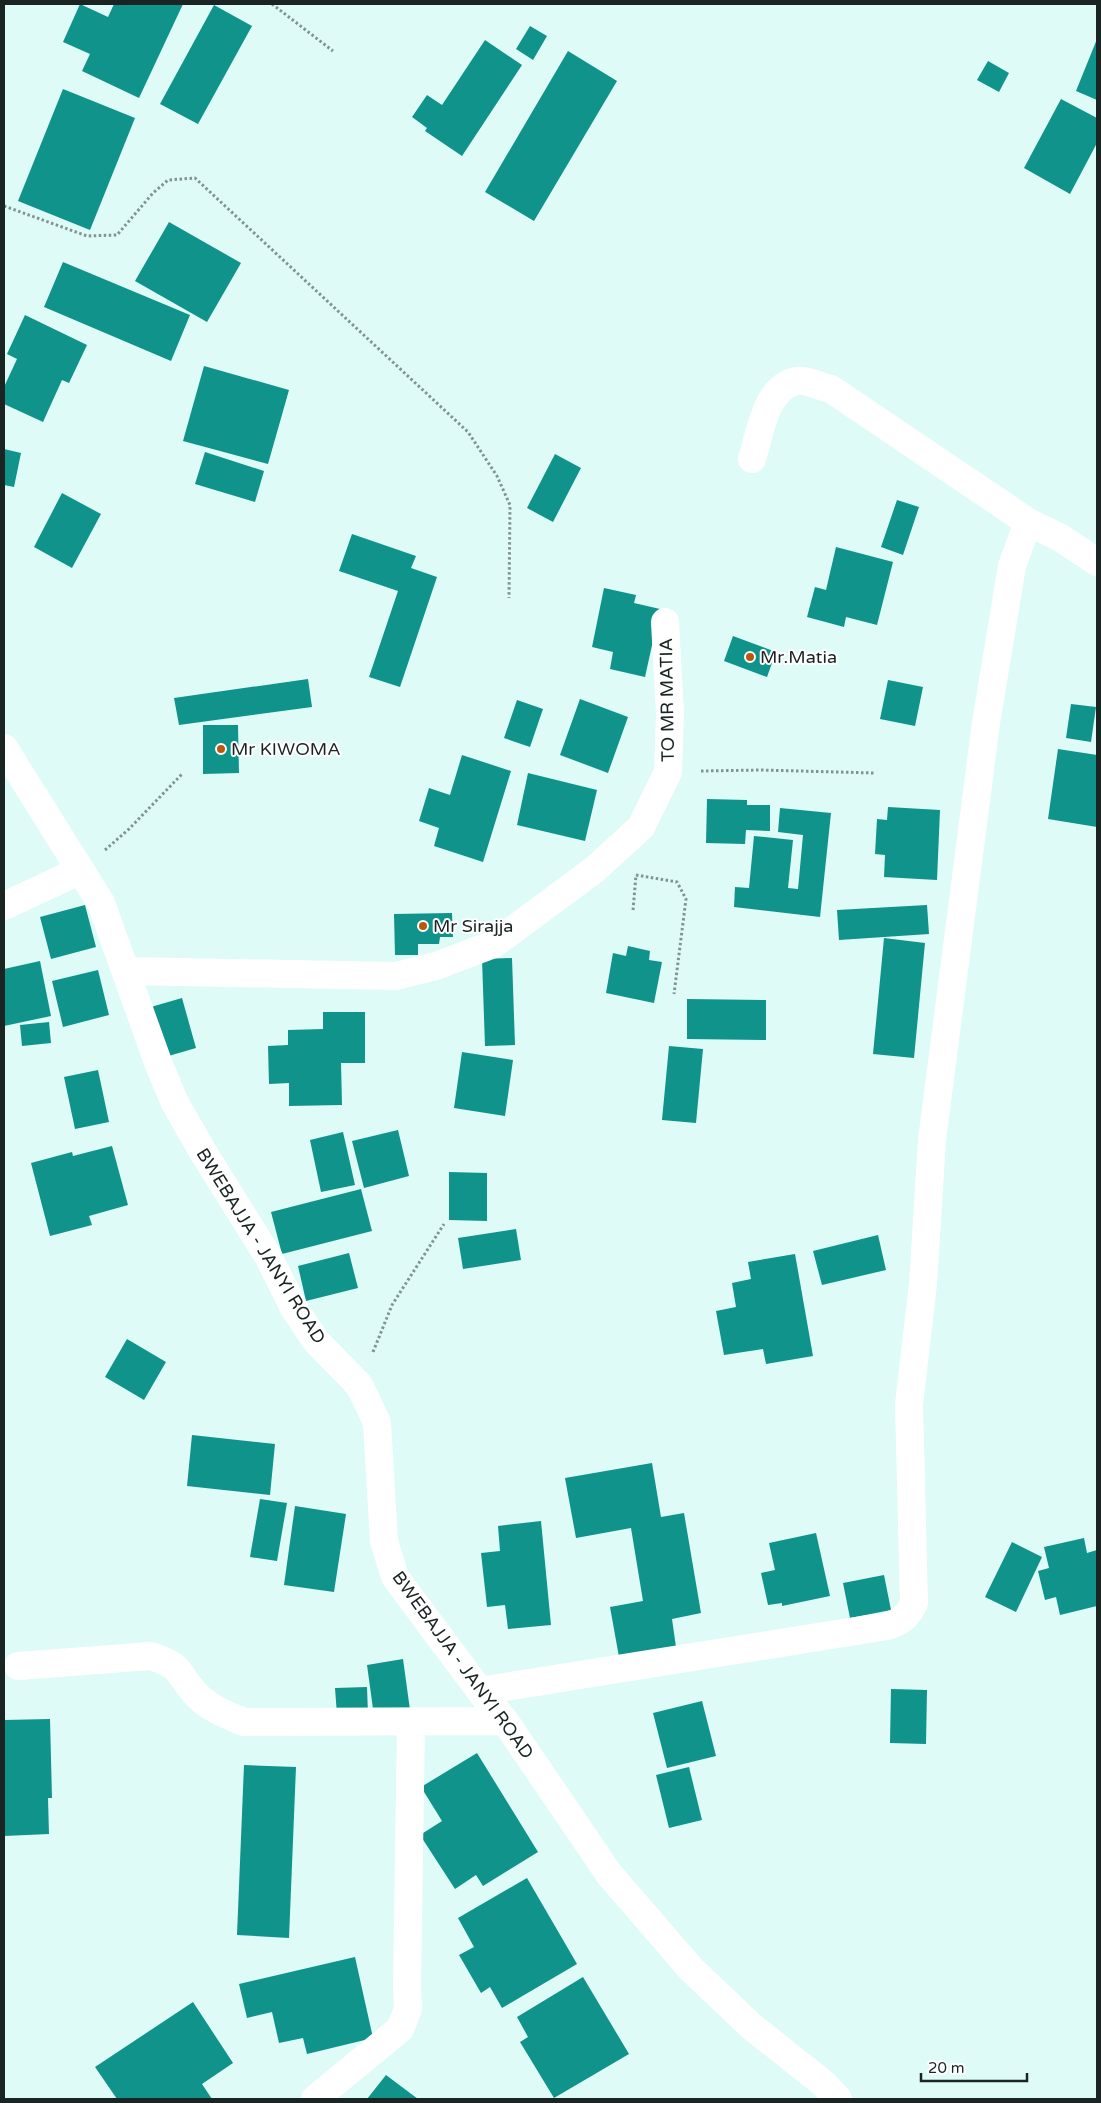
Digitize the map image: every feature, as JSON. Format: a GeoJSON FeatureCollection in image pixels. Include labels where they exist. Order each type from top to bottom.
{"type":"FeatureCollection","features":[{"type":"Feature","properties":{"kind":"street"},"geometry":{"type":"LineString","coordinates":[[752,459],[771,400],[784,387],[798,380],[830,389],[1028,522],[1059,538],[1097,562]]}},
{"type":"Feature","properties":{"kind":"street"},"geometry":{"type":"LineString","coordinates":[[480,1691],[887,1626],[896,1623],[910,1611],[914,1603],[909,1404],[923,1284],[932,1140],[986,723],[1012,566],[1028,522]]}},
{"type":"Feature","properties":{"kind":"street","name":"TO MR MATIA"},"geometry":{"type":"LineString","coordinates":[[127,971],[396,976],[436,966],[494,944],[594,870],[641,827],[668,772],[670,714],[665,622]]}},
{"type":"Feature","properties":{"kind":"street","name":"BWEBAJJA - JANYI ROAD"},"geometry":{"type":"LineString","coordinates":[[4,748],[79,871],[101,903],[127,971],[159,1065],[175,1102],[203,1152],[268,1256],[294,1308],[316,1341],[359,1384],[377,1422],[384,1541],[395,1577],[480,1691],[506,1721],[609,1874],[691,1969],[751,2026],[824,2084],[838,2099]]}},
{"type":"Feature","properties":{"kind":"street"},"geometry":{"type":"LineString","coordinates":[[4,906],[79,871]]}},
{"type":"Feature","properties":{"kind":"street"},"geometry":{"type":"LineString","coordinates":[[18,1666],[151,1656],[169,1662],[181,1671],[195,1693],[222,1713],[244,1722],[506,1721]]}},
{"type":"Feature","properties":{"kind":"street"},"geometry":{"type":"LineString","coordinates":[[315,2099],[400,2029],[408,2010],[411,1722]]}},
{"type":"Feature","properties":{"kind":"path"},"geometry":{"type":"LineString","coordinates":[[272,4],[333,51]]}},
{"type":"Feature","properties":{"kind":"path"},"geometry":{"type":"LineString","coordinates":[[4,206],[87,236],[117,235],[153,193],[168,180],[195,178],[468,432],[497,476],[510,505],[509,598]]}},
{"type":"Feature","properties":{"kind":"path"},"geometry":{"type":"LineString","coordinates":[[668,772],[761,770],[876,772]]}},
{"type":"Feature","properties":{"kind":"path"},"geometry":{"type":"LineString","coordinates":[[79,871],[129,829],[183,773]]}},
{"type":"Feature","properties":{"kind":"path"},"geometry":{"type":"LineString","coordinates":[[594,870],[677,882],[686,899],[674,994]]}},
{"type":"Feature","properties":{"kind":"path"},"geometry":{"type":"LineString","coordinates":[[633,910],[636,875]]}},
{"type":"Feature","properties":{"kind":"path"},"geometry":{"type":"LineString","coordinates":[[359,1384],[392,1305],[444,1224]]}},
{"type":"Feature","properties":{"kind":"building"},"geometry":{"type":"Polygon","coordinates":[[[80,4],[108,17],[114,4],[183,4],[139,98],[82,71],[90,54],[63,42],[80,4]]]}},
{"type":"Feature","properties":{"kind":"building"},"geometry":{"type":"Polygon","coordinates":[[[214,5],[252,26],[198,124],[160,104],[214,5]]]}},
{"type":"Feature","properties":{"kind":"building"},"geometry":{"type":"Polygon","coordinates":[[[530,26],[547,36],[533,60],[516,49],[530,26]]]}},
{"type":"Feature","properties":{"kind":"building"},"geometry":{"type":"Polygon","coordinates":[[[1097,39],[1097,100],[1076,91],[1097,39]]]}},
{"type":"Feature","properties":{"kind":"building"},"geometry":{"type":"Polygon","coordinates":[[[485,40],[522,65],[462,156],[425,131],[427,128],[412,117],[427,95],[442,105],[485,40]]]}},
{"type":"Feature","properties":{"kind":"building"},"geometry":{"type":"Polygon","coordinates":[[[568,51],[617,81],[534,221],[485,192],[568,51]]]}},
{"type":"Feature","properties":{"kind":"building"},"geometry":{"type":"Polygon","coordinates":[[[988,61],[1009,73],[999,92],[977,80],[988,61]]]}},
{"type":"Feature","properties":{"kind":"building"},"geometry":{"type":"Polygon","coordinates":[[[63,89],[135,118],[90,230],[18,201],[63,89]]]}},
{"type":"Feature","properties":{"kind":"building"},"geometry":{"type":"Polygon","coordinates":[[[1061,99],[1097,118],[1097,143],[1070,194],[1024,168],[1061,99]]]}},
{"type":"Feature","properties":{"kind":"building"},"geometry":{"type":"Polygon","coordinates":[[[169,222],[241,263],[207,322],[135,281],[169,222]]]}},
{"type":"Feature","properties":{"kind":"building"},"geometry":{"type":"Polygon","coordinates":[[[63,262],[190,315],[171,361],[44,307],[63,262]]]}},
{"type":"Feature","properties":{"kind":"building"},"geometry":{"type":"Polygon","coordinates":[[[25,315],[87,345],[69,383],[62,380],[43,422],[4,404],[4,387],[17,359],[7,354],[25,315]]]}},
{"type":"Feature","properties":{"kind":"building"},"geometry":{"type":"Polygon","coordinates":[[[204,366],[289,390],[268,464],[183,441],[204,366]]]}},
{"type":"Feature","properties":{"kind":"building"},"geometry":{"type":"Polygon","coordinates":[[[4,449],[21,453],[14,487],[4,485],[4,449]]]}},
{"type":"Feature","properties":{"kind":"building"},"geometry":{"type":"Polygon","coordinates":[[[205,452],[264,471],[255,502],[195,484],[205,452]]]}},
{"type":"Feature","properties":{"kind":"building"},"geometry":{"type":"Polygon","coordinates":[[[555,454],[581,468],[553,522],[527,508],[555,454]]]}},
{"type":"Feature","properties":{"kind":"building"},"geometry":{"type":"Polygon","coordinates":[[[62,493],[101,514],[72,568],[34,547],[62,493]]]}},
{"type":"Feature","properties":{"kind":"building"},"geometry":{"type":"Polygon","coordinates":[[[897,500],[919,507],[903,555],[881,547],[897,500]]]}},
{"type":"Feature","properties":{"kind":"building"},"geometry":{"type":"Polygon","coordinates":[[[352,534],[416,556],[411,568],[437,577],[400,687],[369,677],[398,591],[339,571],[352,534]]]}},
{"type":"Feature","properties":{"kind":"building"},"geometry":{"type":"Polygon","coordinates":[[[836,547],[893,562],[877,625],[846,617],[844,627],[807,617],[815,587],[826,590],[836,547]]]}},
{"type":"Feature","properties":{"kind":"building"},"geometry":{"type":"Polygon","coordinates":[[[604,588],[636,595],[634,603],[660,609],[645,677],[610,669],[613,652],[592,647],[604,588]]]}},
{"type":"Feature","properties":{"kind":"building","name":"Mr.Matia"},"geometry":{"type":"Polygon","coordinates":[[[733,636],[776,652],[767,677],[724,661],[733,636]]]}},
{"type":"Feature","properties":{"kind":"building"},"geometry":{"type":"Polygon","coordinates":[[[308,679],[312,707],[179,725],[174,698],[308,679]]]}},
{"type":"Feature","properties":{"kind":"building"},"geometry":{"type":"Polygon","coordinates":[[[888,680],[923,687],[915,726],[880,719],[888,680]]]}},
{"type":"Feature","properties":{"kind":"building"},"geometry":{"type":"Polygon","coordinates":[[[580,699],[628,717],[608,773],[560,755],[580,699]]]}},
{"type":"Feature","properties":{"kind":"building"},"geometry":{"type":"Polygon","coordinates":[[[517,700],[543,709],[530,747],[504,738],[517,700]]]}},
{"type":"Feature","properties":{"kind":"building"},"geometry":{"type":"Polygon","coordinates":[[[1071,704],[1096,707],[1091,742],[1066,738],[1071,704]]]}},
{"type":"Feature","properties":{"kind":"building","name":"Mr KIWOMA"},"geometry":{"type":"Polygon","coordinates":[[[203,725],[238,725],[239,773],[203,774],[203,725]]]}},
{"type":"Feature","properties":{"kind":"building"},"geometry":{"type":"Polygon","coordinates":[[[1058,749],[1097,755],[1097,827],[1048,819],[1058,749]]]}},
{"type":"Feature","properties":{"kind":"building"},"geometry":{"type":"Polygon","coordinates":[[[462,755],[511,771],[483,862],[434,846],[439,828],[419,821],[429,788],[450,795],[462,755]]]}},
{"type":"Feature","properties":{"kind":"building"},"geometry":{"type":"Polygon","coordinates":[[[528,773],[597,790],[585,841],[517,825],[528,773]]]}},
{"type":"Feature","properties":{"kind":"building"},"geometry":{"type":"Polygon","coordinates":[[[707,799],[747,800],[747,805],[770,805],[770,831],[746,830],[745,844],[706,843],[707,799]]]}},
{"type":"Feature","properties":{"kind":"building"},"geometry":{"type":"Polygon","coordinates":[[[888,807],[940,810],[937,880],[884,877],[885,855],[875,854],[877,819],[887,820],[888,807]]]}},
{"type":"Feature","properties":{"kind":"building"},"geometry":{"type":"Polygon","coordinates":[[[780,808],[831,813],[820,917],[734,907],[735,887],[749,888],[754,836],[793,840],[788,888],[798,889],[803,835],[778,832],[780,808]]]}},
{"type":"Feature","properties":{"kind":"building"},"geometry":{"type":"Polygon","coordinates":[[[85,905],[96,947],[51,959],[40,917],[85,905]]]}},
{"type":"Feature","properties":{"kind":"building"},"geometry":{"type":"Polygon","coordinates":[[[927,905],[929,934],[839,940],[837,910],[927,905]]]}},
{"type":"Feature","properties":{"kind":"building","name":"Mr Sirajja"},"geometry":{"type":"Polygon","coordinates":[[[452,913],[453,937],[440,937],[439,944],[418,944],[418,955],[395,955],[394,914],[452,913]]]}},
{"type":"Feature","properties":{"kind":"building"},"geometry":{"type":"Polygon","coordinates":[[[884,938],[925,943],[914,1058],[873,1054],[884,938]]]}},
{"type":"Feature","properties":{"kind":"building"},"geometry":{"type":"Polygon","coordinates":[[[628,946],[650,951],[649,960],[662,962],[654,1003],[606,993],[613,953],[626,956],[628,946]]]}},
{"type":"Feature","properties":{"kind":"building"},"geometry":{"type":"Polygon","coordinates":[[[512,958],[515,1045],[485,1046],[482,959],[512,958]]]}},
{"type":"Feature","properties":{"kind":"building"},"geometry":{"type":"Polygon","coordinates":[[[40,961],[51,1016],[4,1026],[4,969],[40,961]]]}},
{"type":"Feature","properties":{"kind":"building"},"geometry":{"type":"Polygon","coordinates":[[[98,970],[109,1015],[63,1027],[52,981],[98,970]]]}},
{"type":"Feature","properties":{"kind":"building"},"geometry":{"type":"Polygon","coordinates":[[[182,998],[196,1048],[165,1057],[151,1007],[182,998]]]}},
{"type":"Feature","properties":{"kind":"building"},"geometry":{"type":"Polygon","coordinates":[[[687,999],[766,1000],[766,1040],[687,1039],[687,999]]]}},
{"type":"Feature","properties":{"kind":"building"},"geometry":{"type":"Polygon","coordinates":[[[323,1012],[365,1012],[365,1063],[341,1063],[342,1105],[289,1106],[289,1083],[269,1084],[268,1046],[288,1045],[288,1030],[323,1029],[323,1012]]]}},
{"type":"Feature","properties":{"kind":"building"},"geometry":{"type":"Polygon","coordinates":[[[49,1022],[51,1043],[22,1046],[20,1025],[49,1022]]]}},
{"type":"Feature","properties":{"kind":"building"},"geometry":{"type":"Polygon","coordinates":[[[669,1046],[703,1049],[696,1123],[662,1120],[669,1046]]]}},
{"type":"Feature","properties":{"kind":"building"},"geometry":{"type":"Polygon","coordinates":[[[462,1052],[513,1060],[505,1116],[454,1108],[462,1052]]]}},
{"type":"Feature","properties":{"kind":"building"},"geometry":{"type":"Polygon","coordinates":[[[98,1070],[109,1122],[75,1129],[64,1077],[98,1070]]]}},
{"type":"Feature","properties":{"kind":"building"},"geometry":{"type":"Polygon","coordinates":[[[398,1130],[409,1176],[364,1188],[352,1141],[398,1130]]]}},
{"type":"Feature","properties":{"kind":"building"},"geometry":{"type":"Polygon","coordinates":[[[343,1132],[355,1185],[321,1192],[310,1140],[343,1132]]]}},
{"type":"Feature","properties":{"kind":"building"},"geometry":{"type":"Polygon","coordinates":[[[112,1146],[128,1205],[89,1216],[92,1225],[50,1236],[31,1163],[72,1152],[73,1156],[112,1146]]]}},
{"type":"Feature","properties":{"kind":"building"},"geometry":{"type":"Polygon","coordinates":[[[449,1172],[487,1173],[487,1221],[449,1220],[449,1172]]]}},
{"type":"Feature","properties":{"kind":"building"},"geometry":{"type":"Polygon","coordinates":[[[361,1189],[372,1231],[282,1254],[271,1212],[361,1189]]]}},
{"type":"Feature","properties":{"kind":"building"},"geometry":{"type":"Polygon","coordinates":[[[516,1229],[521,1260],[463,1269],[458,1238],[516,1229]]]}},
{"type":"Feature","properties":{"kind":"building"},"geometry":{"type":"Polygon","coordinates":[[[878,1235],[886,1270],[822,1285],[813,1251],[878,1235]]]}},
{"type":"Feature","properties":{"kind":"building"},"geometry":{"type":"Polygon","coordinates":[[[349,1253],[358,1288],[306,1301],[298,1266],[349,1253]]]}},
{"type":"Feature","properties":{"kind":"building"},"geometry":{"type":"Polygon","coordinates":[[[795,1254],[813,1356],[766,1364],[763,1349],[724,1355],[716,1311],[736,1307],[732,1283],[751,1279],[748,1262],[795,1254]]]}},
{"type":"Feature","properties":{"kind":"building"},"geometry":{"type":"Polygon","coordinates":[[[127,1339],[166,1362],[144,1400],[105,1377],[127,1339]]]}},
{"type":"Feature","properties":{"kind":"building"},"geometry":{"type":"Polygon","coordinates":[[[192,1435],[275,1444],[270,1495],[187,1486],[192,1435]]]}},
{"type":"Feature","properties":{"kind":"building"},"geometry":{"type":"Polygon","coordinates":[[[652,1463],[661,1517],[684,1513],[701,1613],[672,1619],[676,1647],[619,1657],[610,1607],[643,1601],[631,1528],[576,1538],[565,1478],[652,1463]]]}},
{"type":"Feature","properties":{"kind":"building"},"geometry":{"type":"Polygon","coordinates":[[[260,1499],[287,1503],[277,1561],[250,1557],[260,1499]]]}},
{"type":"Feature","properties":{"kind":"building"},"geometry":{"type":"Polygon","coordinates":[[[295,1506],[346,1514],[334,1592],[284,1585],[295,1506]]]}},
{"type":"Feature","properties":{"kind":"building"},"geometry":{"type":"Polygon","coordinates":[[[541,1521],[551,1625],[508,1629],[505,1605],[487,1607],[481,1553],[500,1551],[498,1526],[541,1521]]]}},
{"type":"Feature","properties":{"kind":"building"},"geometry":{"type":"Polygon","coordinates":[[[816,1533],[830,1596],[782,1606],[782,1603],[768,1605],[761,1573],[775,1570],[769,1543],[816,1533]]]}},
{"type":"Feature","properties":{"kind":"building"},"geometry":{"type":"Polygon","coordinates":[[[1084,1538],[1087,1553],[1097,1550],[1097,1606],[1060,1615],[1056,1597],[1045,1600],[1038,1571],[1049,1568],[1044,1547],[1084,1538]]]}},
{"type":"Feature","properties":{"kind":"building"},"geometry":{"type":"Polygon","coordinates":[[[1012,1542],[1042,1557],[1016,1612],[985,1597],[1012,1542]]]}},
{"type":"Feature","properties":{"kind":"building"},"geometry":{"type":"Polygon","coordinates":[[[884,1575],[891,1610],[850,1618],[843,1583],[884,1575]]]}},
{"type":"Feature","properties":{"kind":"building"},"geometry":{"type":"Polygon","coordinates":[[[403,1659],[410,1710],[374,1716],[367,1665],[403,1659]]]}},
{"type":"Feature","properties":{"kind":"building"},"geometry":{"type":"Polygon","coordinates":[[[367,1687],[368,1714],[337,1715],[335,1688],[367,1687]]]}},
{"type":"Feature","properties":{"kind":"building"},"geometry":{"type":"Polygon","coordinates":[[[891,1689],[927,1690],[926,1744],[890,1743],[891,1689]]]}},
{"type":"Feature","properties":{"kind":"building"},"geometry":{"type":"Polygon","coordinates":[[[702,1701],[716,1756],[667,1768],[653,1713],[702,1701]]]}},
{"type":"Feature","properties":{"kind":"building"},"geometry":{"type":"Polygon","coordinates":[[[50,1719],[52,1798],[48,1798],[49,1834],[4,1836],[4,1720],[50,1719]]]}},
{"type":"Feature","properties":{"kind":"building"},"geometry":{"type":"Polygon","coordinates":[[[477,1753],[538,1852],[483,1886],[476,1875],[455,1889],[420,1835],[442,1821],[421,1787],[477,1753]]]}},
{"type":"Feature","properties":{"kind":"building"},"geometry":{"type":"Polygon","coordinates":[[[244,1765],[296,1767],[289,1938],[237,1935],[244,1765]]]}},
{"type":"Feature","properties":{"kind":"building"},"geometry":{"type":"Polygon","coordinates":[[[689,1767],[702,1820],[669,1828],[656,1775],[689,1767]]]}},
{"type":"Feature","properties":{"kind":"building"},"geometry":{"type":"Polygon","coordinates":[[[527,1878],[577,1964],[502,2008],[490,1987],[481,1993],[459,1955],[474,1947],[458,1918],[527,1878]]]}},
{"type":"Feature","properties":{"kind":"building"},"geometry":{"type":"Polygon","coordinates":[[[355,1957],[373,2038],[307,2054],[303,2038],[279,2043],[272,2012],[247,2018],[239,1984],[355,1957]]]}},
{"type":"Feature","properties":{"kind":"building"},"geometry":{"type":"Polygon","coordinates":[[[583,1977],[629,2054],[554,2098],[520,2042],[528,2037],[517,2017],[583,1977]]]}},
{"type":"Feature","properties":{"kind":"building"},"geometry":{"type":"Polygon","coordinates":[[[193,2002],[233,2063],[202,2084],[212,2099],[117,2099],[95,2067],[193,2002]]]}},
{"type":"Feature","properties":{"kind":"building"},"geometry":{"type":"Polygon","coordinates":[[[386,2075],[418,2099],[367,2099],[386,2075]]]}},
{"type":"Feature","properties":{"kind":"place","name":"Mr.Matia"},"geometry":{"type":"Point","coordinates":[750,657]}},
{"type":"Feature","properties":{"kind":"place","name":"Mr KIWOMA"},"geometry":{"type":"Point","coordinates":[221,749]}},
{"type":"Feature","properties":{"kind":"place","name":"Mr Sirajja"},"geometry":{"type":"Point","coordinates":[423,926]}}]}
